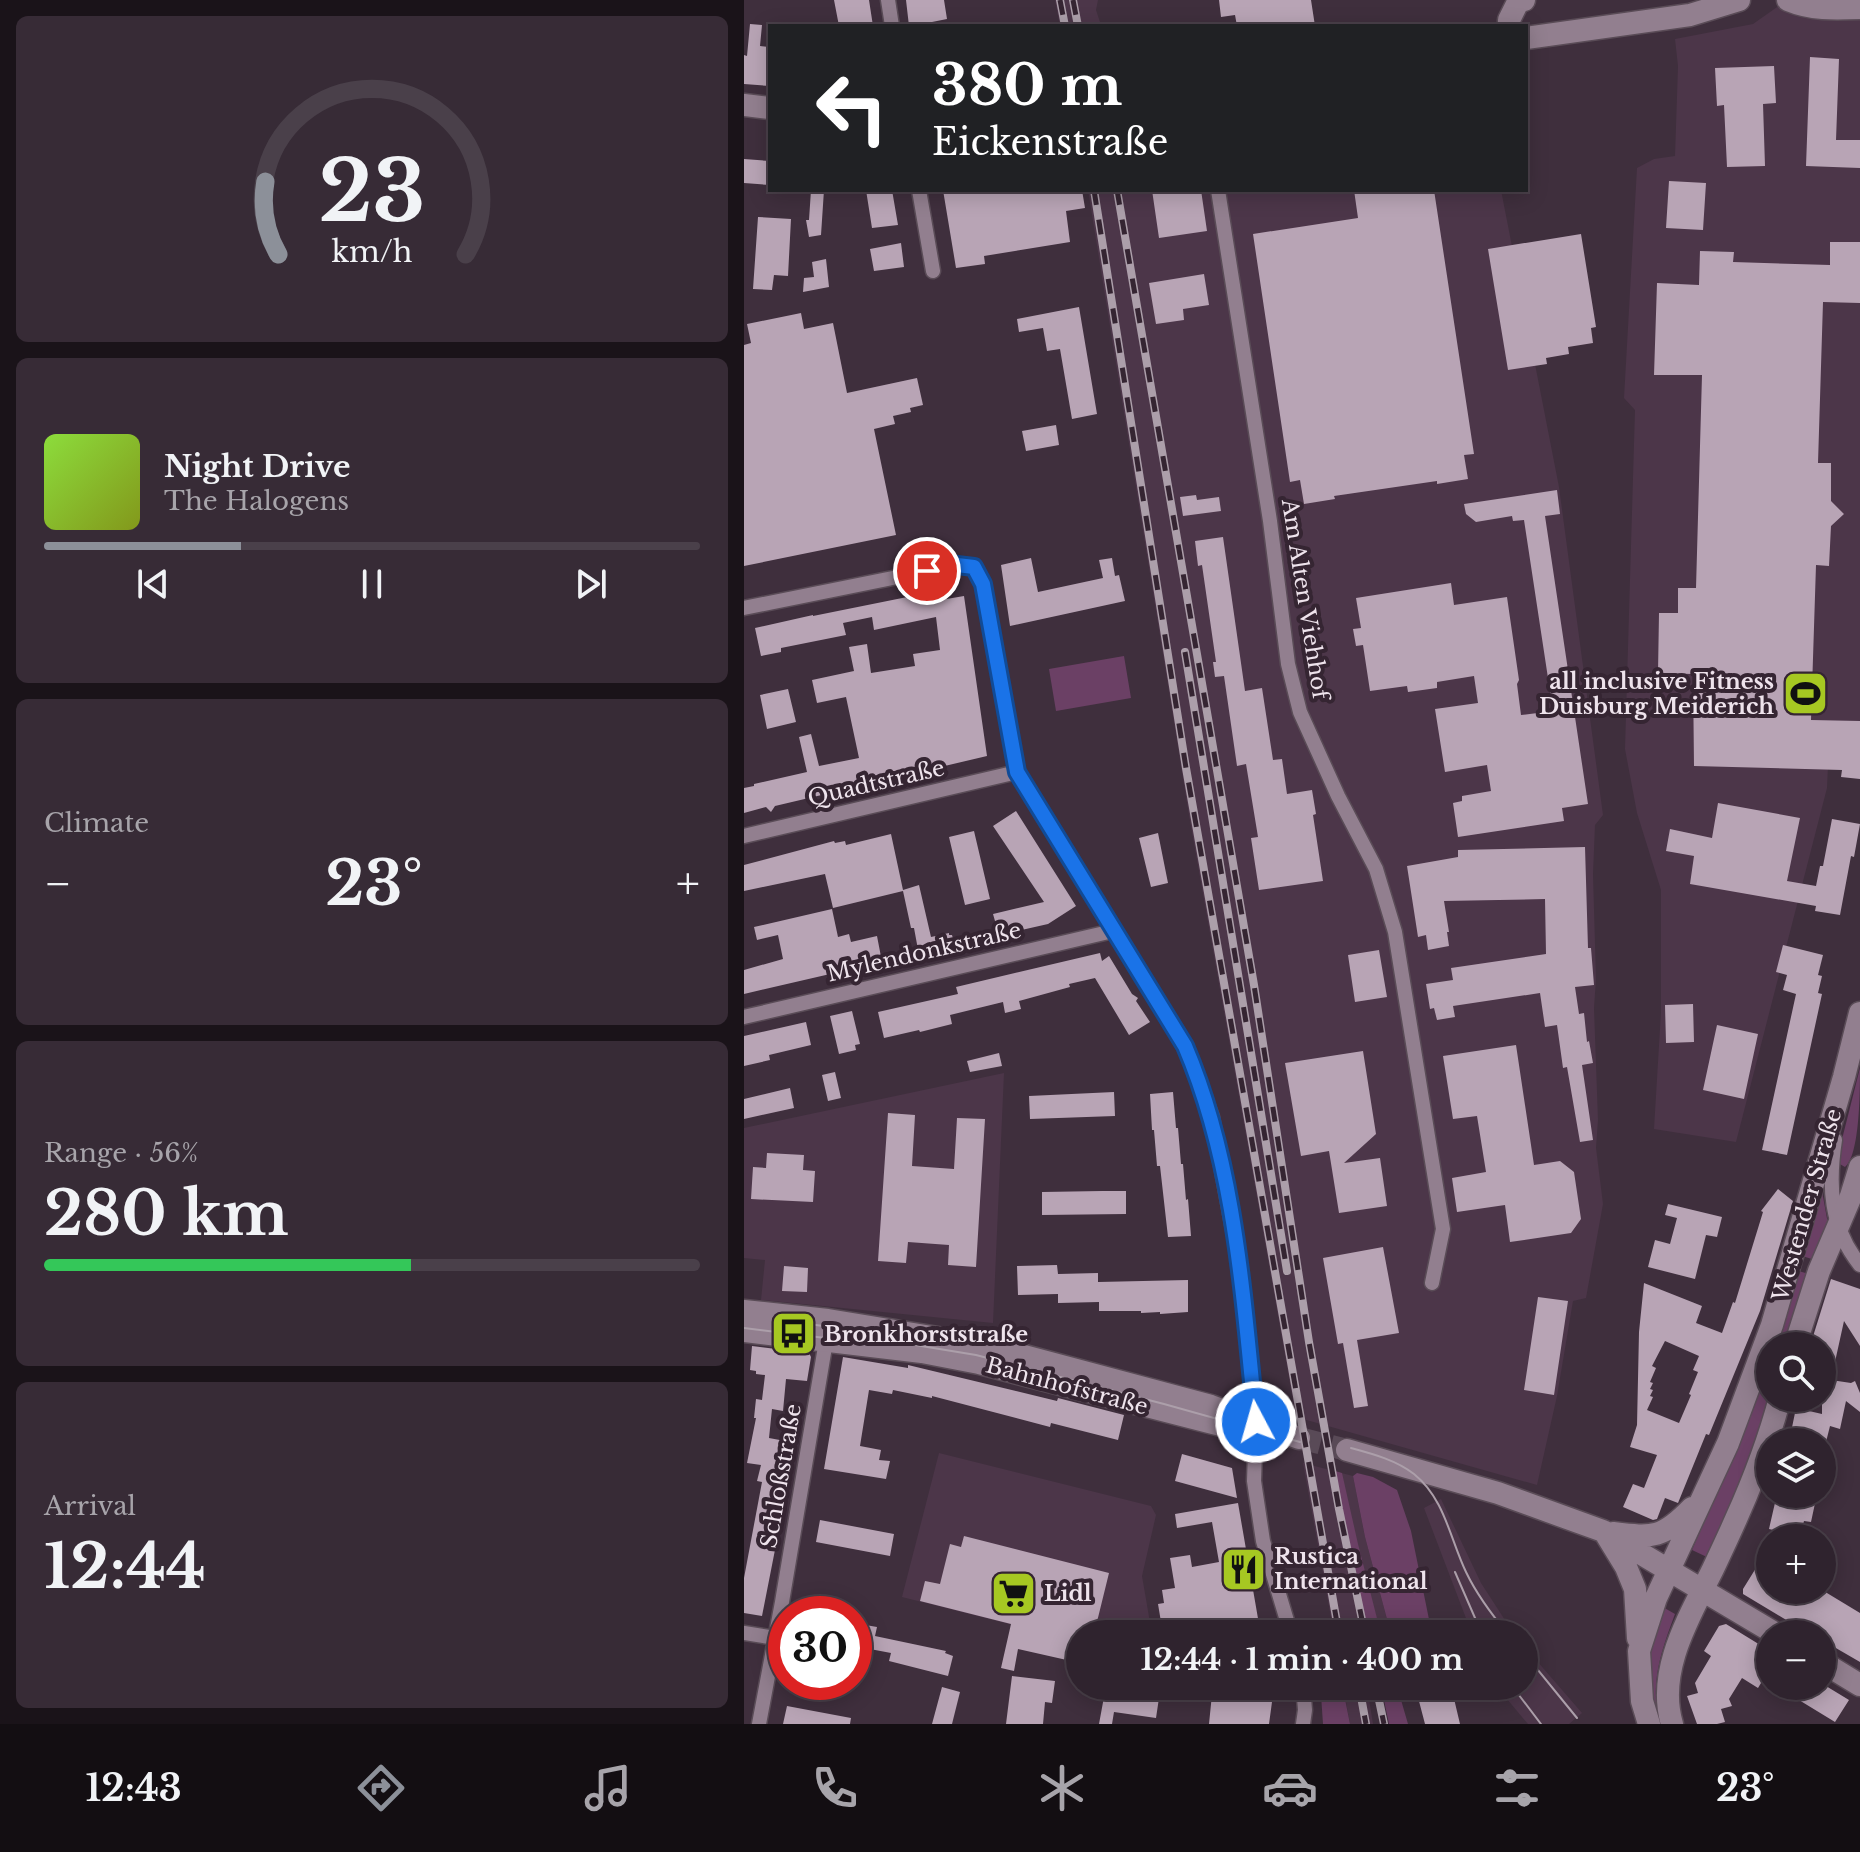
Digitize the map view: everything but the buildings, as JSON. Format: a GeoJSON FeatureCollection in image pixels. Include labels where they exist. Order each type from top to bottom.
{"type":"FeatureCollection","features":[{"type":"Feature","properties":{"kind":"main road"},"geometry":{"type":"LineString","coordinates":[[1528,38],[1690,15],[1739,0]]}},
{"type":"Feature","properties":{"kind":"main road"},"geometry":{"type":"LineString","coordinates":[[1788,0],[1821,9],[1860,8]]}},
{"type":"Feature","properties":{"kind":"main road"},"geometry":{"type":"LineString","coordinates":[[1509,24],[1521,1]]}},
{"type":"Feature","properties":{"kind":"main road"},"geometry":{"type":"LineString","coordinates":[[744,105],[768,108]]}},
{"type":"Feature","properties":{"kind":"main road","name":"Westender Straße"},"geometry":{"type":"LineString","coordinates":[[1639,1651],[1656,1598],[1728,1443],[1772,1325],[1860,1013]]}},
{"type":"Feature","properties":{"kind":"main road","name":"Westender Straße"},"geometry":{"type":"LineString","coordinates":[[1801,1332],[1838,1251],[1839,1225],[1860,1167]]}},
{"type":"Feature","properties":{"kind":"main road","name":"Bahnhofstraße"},"geometry":{"type":"LineString","coordinates":[[744,1311],[883,1328],[987,1346],[1211,1406],[1256,1428]]}},
{"type":"Feature","properties":{"kind":"main road","name":"Bahnhofstraße"},"geometry":{"type":"LineString","coordinates":[[744,1331],[826,1336],[922,1352],[1296,1437]]}},
{"type":"Feature","properties":{"kind":"main road"},"geometry":{"type":"LineString","coordinates":[[1672,1724],[1668,1711],[1670,1671],[1685,1627],[1743,1502],[1776,1412]]}},
{"type":"Feature","properties":{"kind":"main road"},"geometry":{"type":"LineString","coordinates":[[1347,1450],[1498,1493],[1603,1531],[1756,1622]]}},
{"type":"Feature","properties":{"kind":"main road"},"geometry":{"type":"LineString","coordinates":[[1603,1531],[1650,1536],[1663,1533],[1675,1526],[1701,1499]]}},
{"type":"Feature","properties":{"kind":"main road"},"geometry":{"type":"LineString","coordinates":[[1603,1531],[1617,1550],[1635,1589],[1642,1701],[1649,1724]]}},
{"type":"Feature","properties":{"kind":"main road"},"geometry":{"type":"LineString","coordinates":[[1836,1670],[1860,1685]]}},
{"type":"Feature","properties":{"kind":"street"},"geometry":{"type":"LineString","coordinates":[[888,0],[892,24]]}},
{"type":"Feature","properties":{"kind":"street"},"geometry":{"type":"LineString","coordinates":[[919,192],[933,271]]}},
{"type":"Feature","properties":{"kind":"street","name":"Am Alten Viehhof"},"geometry":{"type":"LineString","coordinates":[[1218,192],[1291,676],[1300,712],[1376,869],[1395,932],[1443,1229],[1432,1283]]}},
{"type":"Feature","properties":{"kind":"street"},"geometry":{"type":"LineString","coordinates":[[744,608],[957,565],[974,567],[983,584],[1017,772],[1185,1046],[1212,1117],[1239,1261],[1256,1428],[1254,1481],[1263,1541],[1287,1620]]}},
{"type":"Feature","properties":{"kind":"street","name":"Quadtstraße"},"geometry":{"type":"LineString","coordinates":[[744,836],[1017,772]]}},
{"type":"Feature","properties":{"kind":"street","name":"Mylendonkstraße"},"geometry":{"type":"LineString","coordinates":[[744,1017],[1113,931]]}},
{"type":"Feature","properties":{"kind":"street"},"geometry":{"type":"LineString","coordinates":[[1839,1225],[1830,1184],[1844,1077]]}},
{"type":"Feature","properties":{"kind":"street"},"geometry":{"type":"LineString","coordinates":[[1838,1251],[1860,1265]]}},
{"type":"Feature","properties":{"kind":"street","name":"Bahnhofstraße"},"geometry":{"type":"LineString","coordinates":[[826,1336],[883,1328]]}},
{"type":"Feature","properties":{"kind":"street","name":"Schloßstraße"},"geometry":{"type":"LineString","coordinates":[[783,1596],[826,1336]]}},
{"type":"Feature","properties":{"kind":"street"},"geometry":{"type":"LineString","coordinates":[[744,1633],[768,1637]]}},
{"type":"Feature","properties":{"kind":"street","name":"Schloßstraße"},"geometry":{"type":"LineString","coordinates":[[759,1724],[768,1678]]}},
{"type":"Feature","properties":{"kind":"street"},"geometry":{"type":"LineString","coordinates":[[1303,1724],[1304,1700]]}},
{"type":"Feature","properties":{"kind":"shaded area"},"geometry":{"type":"Polygon","coordinates":[[[1055,0],[1098,0],[1096,10],[1101,24],[1060,24],[1055,0]]]}},
{"type":"Feature","properties":{"kind":"shaded area"},"geometry":{"type":"Polygon","coordinates":[[[1787,0],[1860,0],[1860,721],[1830,721],[1827,788],[1736,1142],[1654,1129],[1661,1012],[1661,890],[1637,813],[1625,749],[1635,410],[1624,398],[1637,168],[1654,159],[1675,156],[1678,66],[1675,39],[1753,24],[1787,0]]]}},
{"type":"Feature","properties":{"kind":"shaded area"},"geometry":{"type":"Polygon","coordinates":[[[1088,192],[1501,192],[1559,487],[1603,815],[1595,825],[1593,874],[1596,1148],[1603,1204],[1586,1298],[1573,1301],[1557,1396],[1537,1485],[1296,1417],[1189,815],[1088,192]]]}},
{"type":"Feature","properties":{"kind":"shaded area"},"geometry":{"type":"Polygon","coordinates":[[[1124,656],[1131,698],[1056,711],[1049,669],[1124,656]]]}},
{"type":"Feature","properties":{"kind":"shaded area"},"geometry":{"type":"Polygon","coordinates":[[[1860,1068],[1854,1150],[1845,1167],[1837,1159],[1860,1068]]]}},
{"type":"Feature","properties":{"kind":"shaded area"},"geometry":{"type":"Polygon","coordinates":[[[1004,1073],[993,1323],[761,1300],[765,1260],[744,1258],[744,1128],[1004,1073]]]}},
{"type":"Feature","properties":{"kind":"shaded area"},"geometry":{"type":"Polygon","coordinates":[[[1822,1191],[1828,1224],[1815,1260],[1799,1255],[1822,1191]]]}},
{"type":"Feature","properties":{"kind":"shaded area"},"geometry":{"type":"Polygon","coordinates":[[[1795,1270],[1809,1274],[1790,1332],[1775,1332],[1795,1270]]]}},
{"type":"Feature","properties":{"kind":"shaded area"},"geometry":{"type":"Polygon","coordinates":[[[1756,1386],[1756,1412],[1766,1412],[1762,1428],[1756,1428],[1756,1446],[1709,1558],[1692,1550],[1756,1386]]]}},
{"type":"Feature","properties":{"kind":"shaded area"},"geometry":{"type":"Polygon","coordinates":[[[939,1453],[1151,1506],[1156,1515],[1142,1576],[1150,1620],[1066,1620],[1066,1638],[902,1597],[939,1453]]]}},
{"type":"Feature","properties":{"kind":"shaded area"},"geometry":{"type":"Polygon","coordinates":[[[1303,1463],[1353,1476],[1365,1537],[1387,1620],[1377,1620],[1375,1613],[1365,1616],[1366,1620],[1331,1620],[1303,1463]]]}},
{"type":"Feature","properties":{"kind":"shaded area"},"geometry":{"type":"Polygon","coordinates":[[[1335,1471],[1342,1473],[1377,1620],[1366,1620],[1335,1471]]]}},
{"type":"Feature","properties":{"kind":"shaded area"},"geometry":{"type":"Polygon","coordinates":[[[1357,1473],[1373,1477],[1397,1490],[1411,1531],[1429,1620],[1387,1620],[1365,1537],[1353,1476],[1357,1473]]]}},
{"type":"Feature","properties":{"kind":"shaded area"},"geometry":{"type":"Polygon","coordinates":[[[1441,1499],[1481,1583],[1505,1620],[1467,1620],[1424,1508],[1441,1499]]]}},
{"type":"Feature","properties":{"kind":"shaded area"},"geometry":{"type":"Polygon","coordinates":[[[1661,1606],[1675,1614],[1661,1654],[1656,1682],[1661,1724],[1653,1724],[1643,1676],[1661,1606]]]}},
{"type":"Feature","properties":{"kind":"shaded area"},"geometry":{"type":"Polygon","coordinates":[[[1538,1662],[1582,1713],[1569,1724],[1528,1724],[1508,1700],[1538,1700],[1538,1662]]]}},
{"type":"Feature","properties":{"kind":"shaded area"},"geometry":{"type":"Polygon","coordinates":[[[1321,1700],[1345,1700],[1350,1724],[1323,1724],[1321,1700]]]}},
{"type":"Feature","properties":{"kind":"shaded area"},"geometry":{"type":"Polygon","coordinates":[[[1346,1700],[1369,1700],[1373,1724],[1350,1724],[1346,1700]]]}},
{"type":"Feature","properties":{"kind":"shaded area"},"geometry":{"type":"Polygon","coordinates":[[[1384,1700],[1401,1700],[1408,1724],[1389,1724],[1384,1700]]]}},
{"type":"Feature","properties":{"kind":"tunnel"},"geometry":{"type":"LineString","coordinates":[[1299,1438],[1347,1450]]}},
{"type":"Feature","properties":{"kind":"tram line"},"geometry":{"type":"LineString","coordinates":[[800,1323],[879,1333]]}},
{"type":"Feature","properties":{"kind":"tram line"},"geometry":{"type":"LineString","coordinates":[[744,1328],[858,1342],[903,1343],[976,1355],[1300,1442]]}},
{"type":"Feature","properties":{"kind":"tram line"},"geometry":{"type":"LineString","coordinates":[[1351,1448],[1400,1465],[1424,1484],[1440,1507],[1470,1580],[1497,1620]]}},
{"type":"Feature","properties":{"kind":"tram line"},"geometry":{"type":"LineString","coordinates":[[1455,1572],[1476,1620]]}},
{"type":"Feature","properties":{"kind":"tram line"},"geometry":{"type":"LineString","coordinates":[[1538,1670],[1577,1718]]}},
{"type":"Feature","properties":{"kind":"tram line"},"geometry":{"type":"LineString","coordinates":[[1523,1700],[1541,1724]]}},
{"type":"Feature","properties":{"kind":"railway"},"geometry":{"type":"LineString","coordinates":[[1060,0],[1065,24]]}},
{"type":"Feature","properties":{"kind":"railway"},"geometry":{"type":"LineString","coordinates":[[1073,0],[1078,24]]}},
{"type":"Feature","properties":{"kind":"railway"},"geometry":{"type":"LineString","coordinates":[[1094,192],[1186,768],[1337,1620]]}},
{"type":"Feature","properties":{"kind":"railway"},"geometry":{"type":"LineString","coordinates":[[1117,192],[1254,985],[1309,1342],[1362,1620]]}},
{"type":"Feature","properties":{"kind":"railway"},"geometry":{"type":"LineString","coordinates":[[1185,652],[1287,1271]]}},
{"type":"Feature","properties":{"kind":"railway"},"geometry":{"type":"LineString","coordinates":[[1362,1700],[1366,1724]]}},
{"type":"Feature","properties":{"kind":"railway"},"geometry":{"type":"LineString","coordinates":[[1379,1700],[1384,1724]]}},
{"type":"Feature","properties":{"kind":"place","name":"all inclusive Fitness Duisburg Meiderich"},"geometry":{"type":"Point","coordinates":[1805,694]}},
{"type":"Feature","properties":{"kind":"place","name":"Bronkhorststraße"},"geometry":{"type":"Point","coordinates":[793,1334]}},
{"type":"Feature","properties":{"kind":"place","name":"Rustica International"},"geometry":{"type":"Point","coordinates":[1243,1569]}},
{"type":"Feature","properties":{"kind":"place","name":"Lidl"},"geometry":{"type":"Point","coordinates":[1013,1593]}},
{"type":"Feature","properties":{"kind":"route"},"geometry":{"type":"LineString","coordinates":[[927,571],[957,565],[974,567],[983,584],[1017,772],[1185,1046],[1193,1065],[1212,1117],[1235,1235],[1256,1422]]}}]}
